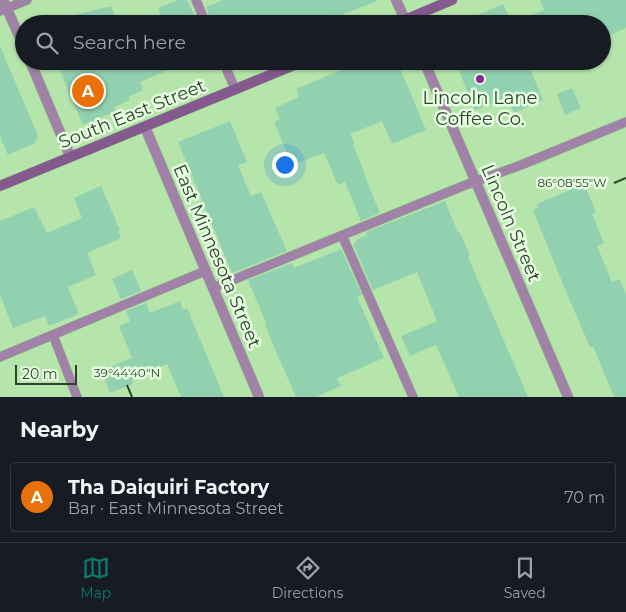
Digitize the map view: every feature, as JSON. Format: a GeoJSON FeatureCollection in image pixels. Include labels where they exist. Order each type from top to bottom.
{"type":"FeatureCollection","features":[{"type":"Feature","properties":{"kind":"main road"},"geometry":{"type":"LineString","coordinates":[[421,15],[452,0]]}},
{"type":"Feature","properties":{"kind":"main road","name":"South East Street"},"geometry":{"type":"LineString","coordinates":[[0,186],[282,70]]}},
{"type":"Feature","properties":{"kind":"street"},"geometry":{"type":"LineString","coordinates":[[396,0],[403,15]]}},
{"type":"Feature","properties":{"kind":"street"},"geometry":{"type":"LineString","coordinates":[[3,6],[15,29]]}},
{"type":"Feature","properties":{"kind":"street"},"geometry":{"type":"LineString","coordinates":[[34,70],[70,156]]}},
{"type":"Feature","properties":{"kind":"street","name":"Lincoln Street"},"geometry":{"type":"LineString","coordinates":[[428,70],[568,397]]}},
{"type":"Feature","properties":{"kind":"street","name":"East Minnesota Street"},"geometry":{"type":"LineString","coordinates":[[145,127],[259,397]]}},
{"type":"Feature","properties":{"kind":"lane"},"geometry":{"type":"LineString","coordinates":[[3,6],[27,0]]}},
{"type":"Feature","properties":{"kind":"lane"},"geometry":{"type":"LineString","coordinates":[[196,0],[202,15]]}},
{"type":"Feature","properties":{"kind":"lane"},"geometry":{"type":"LineString","coordinates":[[227,70],[235,89]]}},
{"type":"Feature","properties":{"kind":"lane"},"geometry":{"type":"LineString","coordinates":[[212,288],[475,181],[521,166],[626,122]]}},
{"type":"Feature","properties":{"kind":"lane"},"geometry":{"type":"LineString","coordinates":[[342,235],[413,397]]}},
{"type":"Feature","properties":{"kind":"lane"},"geometry":{"type":"LineString","coordinates":[[0,357],[205,271]]}},
{"type":"Feature","properties":{"kind":"lane"},"geometry":{"type":"LineString","coordinates":[[53,335],[77,397]]}},
{"type":"Feature","properties":{"kind":"building"},"geometry":{"type":"Polygon","coordinates":[[[178,0],[187,0],[194,15],[161,15],[158,8],[178,0]]]}},
{"type":"Feature","properties":{"kind":"building"},"geometry":{"type":"Polygon","coordinates":[[[223,0],[377,0],[342,15],[209,15],[206,7],[223,0]]]}},
{"type":"Feature","properties":{"kind":"building"},"geometry":{"type":"Polygon","coordinates":[[[540,0],[626,0],[626,28],[611,34],[611,15],[533,15],[544,10],[540,0]]]}},
{"type":"Feature","properties":{"kind":"building"},"geometry":{"type":"Polygon","coordinates":[[[503,4],[508,15],[477,15],[503,4]]]}},
{"type":"Feature","properties":{"kind":"building"},"geometry":{"type":"Polygon","coordinates":[[[111,6],[114,15],[75,15],[111,6]]]}},
{"type":"Feature","properties":{"kind":"building"},"geometry":{"type":"Polygon","coordinates":[[[0,46],[38,136],[35,143],[8,155],[0,136],[0,46]]]}},
{"type":"Feature","properties":{"kind":"building"},"geometry":{"type":"Polygon","coordinates":[[[168,70],[140,82],[143,90],[128,97],[130,100],[114,107],[116,111],[83,125],[60,71],[168,70]]]}},
{"type":"Feature","properties":{"kind":"building"},"geometry":{"type":"Polygon","coordinates":[[[341,70],[401,70],[426,130],[392,144],[382,121],[350,134],[380,213],[361,221],[345,182],[338,185],[324,153],[292,165],[274,122],[280,119],[275,108],[299,97],[296,89],[341,70]]]}},
{"type":"Feature","properties":{"kind":"building"},"geometry":{"type":"Polygon","coordinates":[[[459,70],[531,70],[543,100],[514,113],[507,97],[475,110],[459,70]]]}},
{"type":"Feature","properties":{"kind":"building"},"geometry":{"type":"Polygon","coordinates":[[[572,88],[581,108],[565,115],[557,94],[572,88]]]}},
{"type":"Feature","properties":{"kind":"building"},"geometry":{"type":"Polygon","coordinates":[[[230,121],[247,162],[238,165],[251,196],[261,192],[287,251],[232,273],[178,142],[230,121]]]}},
{"type":"Feature","properties":{"kind":"building"},"geometry":{"type":"Polygon","coordinates":[[[584,184],[596,212],[592,214],[604,243],[597,246],[612,282],[620,279],[626,295],[626,397],[614,397],[593,346],[590,347],[567,294],[533,210],[539,207],[537,204],[584,184]]]}},
{"type":"Feature","properties":{"kind":"building"},"geometry":{"type":"Polygon","coordinates":[[[101,186],[120,230],[118,231],[121,238],[87,253],[96,275],[68,287],[79,314],[49,326],[45,316],[13,328],[0,295],[0,221],[34,207],[47,233],[82,218],[74,198],[101,186]]]}},
{"type":"Feature","properties":{"kind":"building"},"geometry":{"type":"Polygon","coordinates":[[[445,201],[458,233],[460,232],[470,256],[468,257],[528,397],[459,397],[436,345],[410,356],[401,336],[437,321],[417,272],[373,290],[353,244],[357,242],[356,240],[367,235],[366,232],[445,201]]]}},
{"type":"Feature","properties":{"kind":"building"},"geometry":{"type":"Polygon","coordinates":[[[341,249],[362,295],[357,297],[384,358],[337,378],[341,386],[316,397],[296,397],[248,280],[292,263],[294,268],[341,249]]]}},
{"type":"Feature","properties":{"kind":"building"},"geometry":{"type":"Polygon","coordinates":[[[132,270],[141,291],[121,299],[112,279],[132,270]]]}},
{"type":"Feature","properties":{"kind":"building"},"geometry":{"type":"Polygon","coordinates":[[[180,301],[183,310],[187,308],[224,397],[181,397],[167,364],[131,380],[133,384],[110,393],[101,371],[132,358],[119,326],[130,321],[126,311],[146,303],[150,313],[180,301]]]}},
{"type":"Feature","properties":{"kind":"place","name":"Lincoln Lane Coffee Co."},"geometry":{"type":"Point","coordinates":[480,79]}},
{"type":"Feature","properties":{"kind":"place","name":"Tha Daiquiri Factory"},"geometry":{"type":"Point","coordinates":[88,91]}}]}
